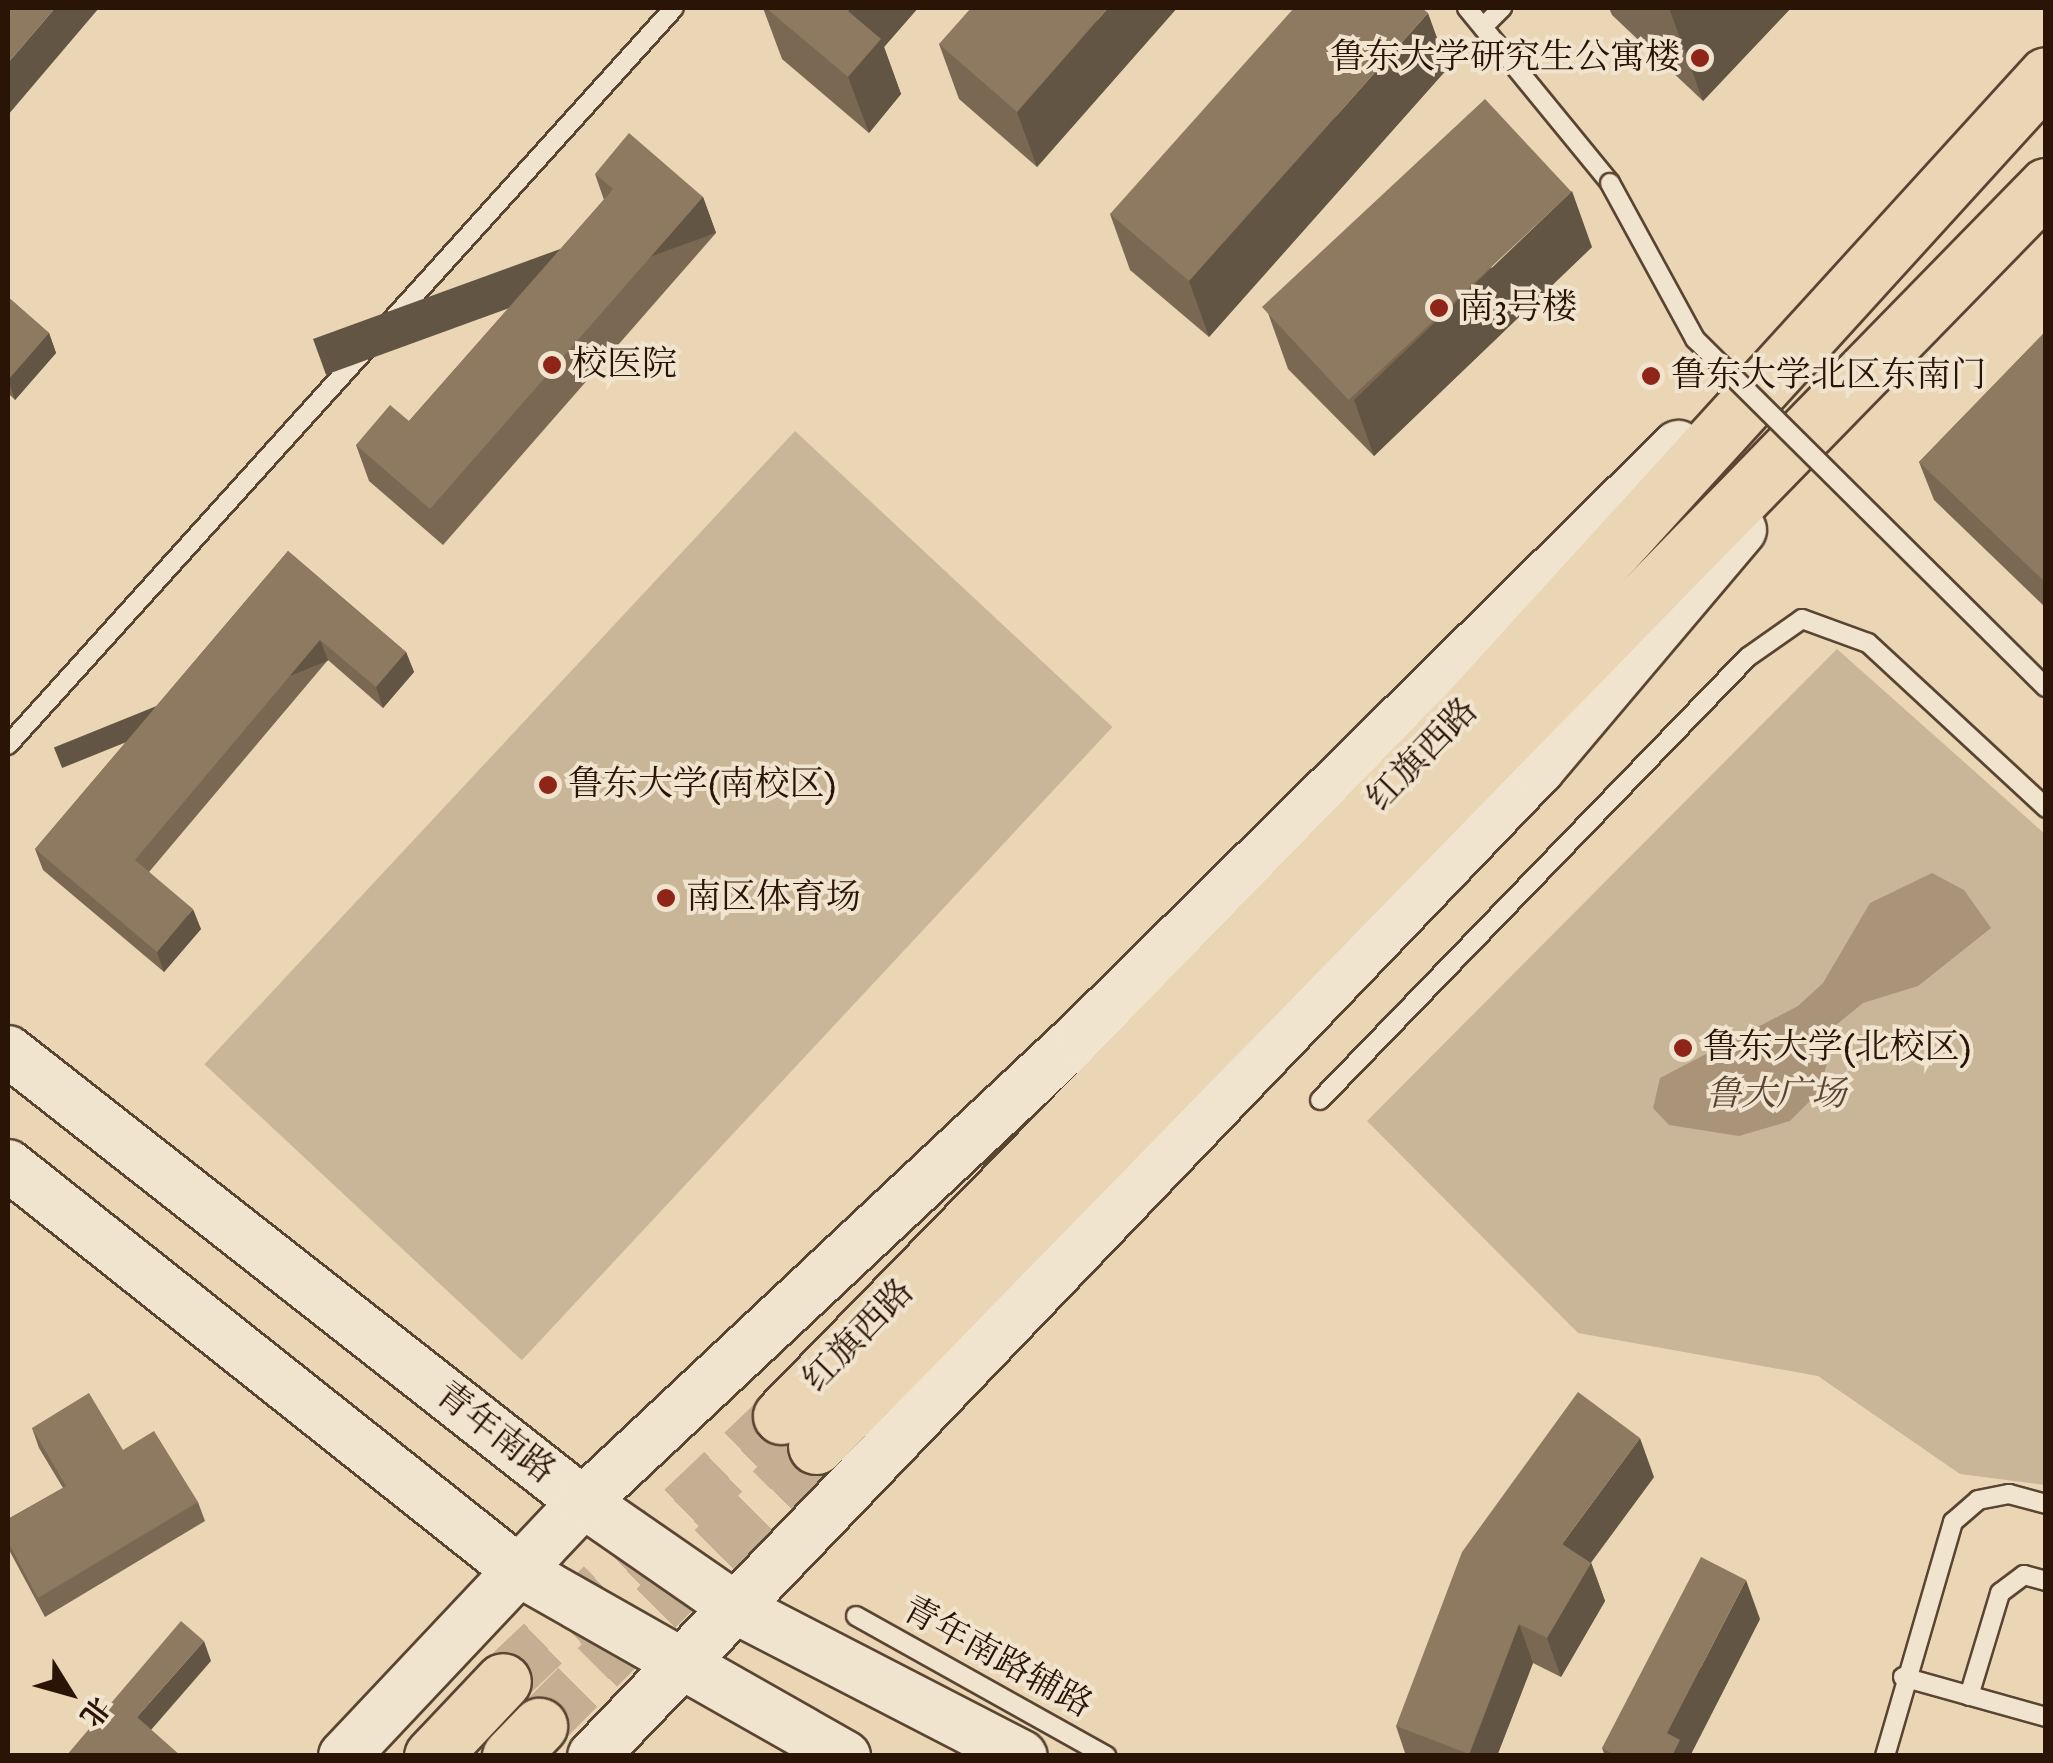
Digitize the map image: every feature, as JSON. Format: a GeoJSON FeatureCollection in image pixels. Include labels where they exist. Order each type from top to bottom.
{"type":"FeatureCollection","features":[{"type":"Feature","properties":{"kind":"main road","name":"红旗西路"},"geometry":{"type":"LineString","coordinates":[[2046,75],[1888,242],[1469,709],[798,1431],[1936,300],[2046,186]]}},
{"type":"Feature","properties":{"kind":"main road"},"geometry":{"type":"LineString","coordinates":[[344,1756],[584,1502],[1081,1035],[1888,242]]}},
{"type":"Feature","properties":{"kind":"main road"},"geometry":{"type":"LineString","coordinates":[[593,1756],[693,1676],[739,1610],[1539,770],[1936,300]]}},
{"type":"Feature","properties":{"kind":"main road","name":"青年南路"},"geometry":{"type":"LineString","coordinates":[[8,1051],[584,1502],[739,1610],[1022,1756]]}},
{"type":"Feature","properties":{"kind":"main road"},"geometry":{"type":"LineString","coordinates":[[8,1166],[519,1571],[693,1676],[845,1756]]}},
{"type":"Feature","properties":{"kind":"main road"},"geometry":{"type":"LineString","coordinates":[[432,1756],[503,1682]]}},
{"type":"Feature","properties":{"kind":"lane"},"geometry":{"type":"LineString","coordinates":[[8,745],[674,8]]}},
{"type":"Feature","properties":{"kind":"lane"},"geometry":{"type":"LineString","coordinates":[[1467,8],[1486,24],[1610,183],[1695,338],[2046,687]]}},
{"type":"Feature","properties":{"kind":"lane"},"geometry":{"type":"LineString","coordinates":[[1486,24],[1502,8]]}},
{"type":"Feature","properties":{"kind":"lane"},"geometry":{"type":"LineString","coordinates":[[1320,1100],[1748,657],[1802,619],[1868,643],[2046,808]]}},
{"type":"Feature","properties":{"kind":"lane"},"geometry":{"type":"LineString","coordinates":[[1886,1756],[1904,1677],[1953,1522],[1978,1500],[2009,1494],[2046,1504]]}},
{"type":"Feature","properties":{"kind":"lane"},"geometry":{"type":"LineString","coordinates":[[1969,1696],[2000,1592],[2024,1575],[2046,1581]]}},
{"type":"Feature","properties":{"kind":"lane","name":"青年南路辅路"},"geometry":{"type":"LineString","coordinates":[[856,1616],[1106,1756]]}},
{"type":"Feature","properties":{"kind":"lane"},"geometry":{"type":"LineString","coordinates":[[693,1676],[783,1748]]}},
{"type":"Feature","properties":{"kind":"lane"},"geometry":{"type":"LineString","coordinates":[[1904,1677],[2046,1717]]}},
{"type":"Feature","properties":{"kind":"green space","name":"南区体育场"},"geometry":{"type":"Polygon","coordinates":[[[795,431],[1112,727],[522,1360],[204,1064],[795,431]]]}},
{"type":"Feature","properties":{"kind":"green space","name":"鲁大广场"},"geometry":{"type":"Polygon","coordinates":[[[1837,649],[2045,834],[2045,1485],[1960,1474],[1818,1376],[1578,1333],[1367,1121],[1837,649]]]}},
{"type":"Feature","properties":{"kind":"shaded area"},"geometry":{"type":"Polygon","coordinates":[[[1932,873],[1964,890],[1991,928],[1918,986],[1863,1003],[1836,1025],[1820,1091],[1790,1121],[1739,1136],[1669,1125],[1653,1108],[1660,1078],[1798,1006],[1823,983],[1870,903],[1932,873]]]}},
{"type":"Feature","properties":{"kind":"building"},"geometry":{"type":"Polygon","coordinates":[[[8,8],[55,8],[8,63],[8,8]]]}},
{"type":"Feature","properties":{"kind":"building"},"geometry":{"type":"Polygon","coordinates":[[[766,8],[851,8],[848,11],[881,39],[848,77],[766,8]]]}},
{"type":"Feature","properties":{"kind":"building"},"geometry":{"type":"Polygon","coordinates":[[[971,8],[1108,8],[1017,112],[939,44],[971,8]]]}},
{"type":"Feature","properties":{"kind":"building"},"geometry":{"type":"Polygon","coordinates":[[[1294,8],[1422,8],[1428,13],[1189,281],[1110,214],[1294,8]]]}},
{"type":"Feature","properties":{"kind":"building"},"geometry":{"type":"Polygon","coordinates":[[[1485,99],[1572,192],[1349,400],[1262,307],[1485,99]]]}},
{"type":"Feature","properties":{"kind":"building"},"geometry":{"type":"Polygon","coordinates":[[[629,133],[703,197],[430,509],[356,445],[390,405],[409,421],[613,189],[595,174],[629,133]]]}},
{"type":"Feature","properties":{"kind":"building"},"geometry":{"type":"Polygon","coordinates":[[[8,297],[49,333],[8,380],[8,297]]]}},
{"type":"Feature","properties":{"kind":"building"},"geometry":{"type":"Polygon","coordinates":[[[2046,331],[2046,583],[1919,462],[2046,331]]]}},
{"type":"Feature","properties":{"kind":"building"},"geometry":{"type":"Polygon","coordinates":[[[288,551],[406,652],[376,687],[320,640],[135,860],[193,909],[157,952],[35,849],[288,551]]]}},
{"type":"Feature","properties":{"kind":"building"},"geometry":{"type":"Polygon","coordinates":[[[1578,1392],[1640,1438],[1562,1544],[1591,1563],[1547,1638],[1519,1624],[1469,1754],[1396,1726],[1462,1552],[1578,1392]]]}},
{"type":"Feature","properties":{"kind":"building"},"geometry":{"type":"Polygon","coordinates":[[[89,1393],[123,1450],[154,1431],[198,1502],[38,1598],[8,1542],[8,1519],[66,1486],[32,1428],[89,1393]]]}},
{"type":"Feature","properties":{"kind":"building"},"geometry":{"type":"Polygon","coordinates":[[[1701,1557],[1746,1580],[1667,1733],[1680,1740],[1672,1756],[1617,1756],[1602,1748],[1701,1557]]]}},
{"type":"Feature","properties":{"kind":"building"},"geometry":{"type":"Polygon","coordinates":[[[181,1621],[204,1641],[137,1717],[181,1756],[66,1756],[181,1621]]]}},
{"type":"Feature","properties":{"kind":"tunnel"},"geometry":{"type":"LineString","coordinates":[[503,1681],[781,1416]]}},
{"type":"Feature","properties":{"kind":"tunnel"},"geometry":{"type":"LineString","coordinates":[[539,1726],[816,1446]]}},
{"type":"Feature","properties":{"kind":"place","name":"鲁东大学研究生公寓楼"},"geometry":{"type":"Point","coordinates":[1700,58]}},
{"type":"Feature","properties":{"kind":"place","name":"南3号楼"},"geometry":{"type":"Point","coordinates":[1439,308]}},
{"type":"Feature","properties":{"kind":"place","name":"校医院"},"geometry":{"type":"Point","coordinates":[552,365]}},
{"type":"Feature","properties":{"kind":"place","name":"鲁东大学北区东南门"},"geometry":{"type":"Point","coordinates":[1651,376]}},
{"type":"Feature","properties":{"kind":"place","name":"鲁东大学(南校区)"},"geometry":{"type":"Point","coordinates":[548,785]}},
{"type":"Feature","properties":{"kind":"place","name":"南区体育场"},"geometry":{"type":"Point","coordinates":[666,898]}},
{"type":"Feature","properties":{"kind":"place","name":"鲁东大学(北校区)"},"geometry":{"type":"Point","coordinates":[1683,1048]}}]}
